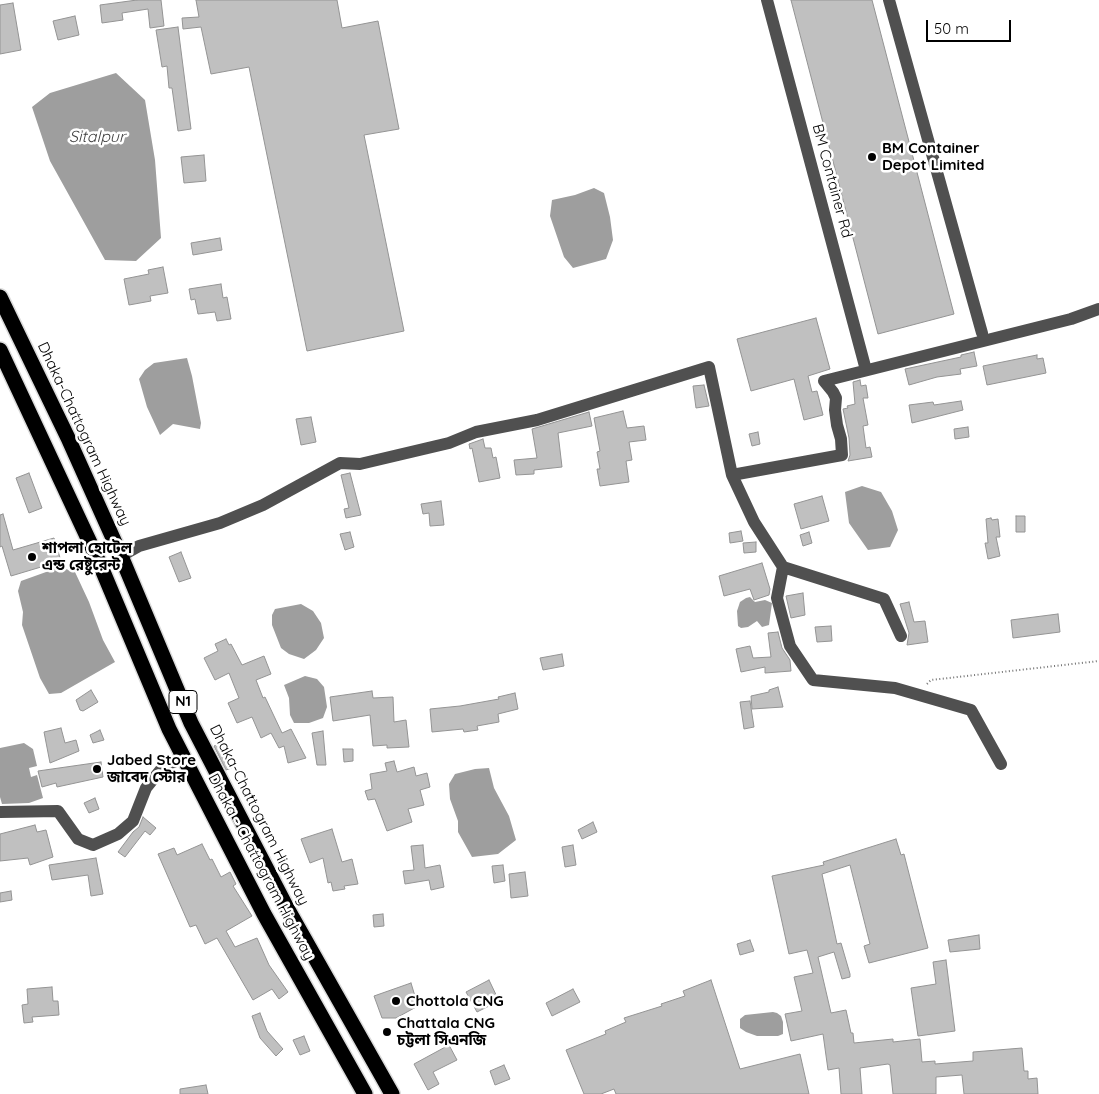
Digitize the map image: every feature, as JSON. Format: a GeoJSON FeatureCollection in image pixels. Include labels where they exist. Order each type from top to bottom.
{"type":"FeatureCollection","features":[{"type":"Feature","properties":{"kind":"highway","name":"Dhaka-Chattogram Highway"},"geometry":{"type":"LineString","coordinates":[[0,297],[68,438],[121,556],[192,723],[287,908],[392,1094]]}},
{"type":"Feature","properties":{"kind":"highway","name":"Dhaka - Chattogram Highway"},"geometry":{"type":"LineString","coordinates":[[0,350],[94,553],[169,729],[264,914],[366,1094]]}},
{"type":"Feature","properties":{"kind":"street","name":"BM Container Rd"},"geometry":{"type":"LineString","coordinates":[[767,0],[866,370]]}},
{"type":"Feature","properties":{"kind":"street"},"geometry":{"type":"LineString","coordinates":[[889,0],[982,333]]}},
{"type":"Feature","properties":{"kind":"street"},"geometry":{"type":"LineString","coordinates":[[732,474],[842,455],[841,439],[836,425],[834,410],[836,398],[824,381],[1070,319],[1099,309]]}},
{"type":"Feature","properties":{"kind":"street"},"geometry":{"type":"LineString","coordinates":[[121,556],[139,546],[220,522],[263,505],[340,463],[360,464],[449,443],[476,432],[537,420],[709,367],[732,474],[754,522],[783,567],[884,599],[901,636]]}},
{"type":"Feature","properties":{"kind":"street"},"geometry":{"type":"LineString","coordinates":[[783,567],[777,598],[790,646],[813,680],[895,688],[971,710],[1001,764]]}},
{"type":"Feature","properties":{"kind":"street"},"geometry":{"type":"LineString","coordinates":[[0,812],[58,811],[78,839],[93,845],[118,834],[133,821],[146,788],[163,768],[184,757]]}},
{"type":"Feature","properties":{"kind":"path"},"geometry":{"type":"LineString","coordinates":[[916,694],[931,680],[1099,661]]}},
{"type":"Feature","properties":{"kind":"water","name":"Sitalpur"},"geometry":{"type":"Polygon","coordinates":[[[116,73],[145,100],[155,160],[161,238],[136,261],[105,260],[50,161],[32,107],[50,93],[116,73]]]}},
{"type":"Feature","properties":{"kind":"water"},"geometry":{"type":"Polygon","coordinates":[[[594,188],[604,193],[613,240],[606,259],[573,268],[564,257],[550,216],[552,200],[575,195],[594,188]]]}},
{"type":"Feature","properties":{"kind":"water"},"geometry":{"type":"Polygon","coordinates":[[[187,358],[201,423],[200,429],[173,424],[160,435],[147,407],[139,379],[145,370],[154,363],[187,358]]]}},
{"type":"Feature","properties":{"kind":"water"},"geometry":{"type":"Polygon","coordinates":[[[862,486],[881,492],[892,511],[898,530],[890,547],[868,550],[849,523],[845,492],[862,486]]]}},
{"type":"Feature","properties":{"kind":"water"},"geometry":{"type":"Polygon","coordinates":[[[60,567],[75,572],[89,602],[103,640],[115,662],[61,693],[49,694],[40,678],[22,625],[23,612],[18,591],[21,581],[60,567]]]}},
{"type":"Feature","properties":{"kind":"water"},"geometry":{"type":"Polygon","coordinates":[[[750,597],[755,602],[765,600],[772,603],[769,625],[762,627],[757,621],[748,627],[741,628],[738,626],[737,611],[740,602],[750,597]]]}},
{"type":"Feature","properties":{"kind":"water"},"geometry":{"type":"Polygon","coordinates":[[[301,604],[313,611],[321,623],[324,638],[316,650],[304,659],[289,654],[281,648],[272,625],[272,615],[275,609],[301,604]]]}},
{"type":"Feature","properties":{"kind":"water"},"geometry":{"type":"Polygon","coordinates":[[[305,676],[317,679],[324,687],[327,707],[323,718],[309,723],[294,723],[290,715],[289,698],[284,685],[305,676]]]}},
{"type":"Feature","properties":{"kind":"water"},"geometry":{"type":"Polygon","coordinates":[[[24,743],[33,749],[37,766],[29,768],[31,777],[37,775],[43,798],[29,803],[2,804],[0,797],[0,748],[24,743]]]}},
{"type":"Feature","properties":{"kind":"water"},"geometry":{"type":"Polygon","coordinates":[[[489,768],[494,788],[509,816],[516,840],[498,854],[472,857],[458,832],[458,821],[450,799],[449,784],[455,774],[489,768]]]}},
{"type":"Feature","properties":{"kind":"water"},"geometry":{"type":"Polygon","coordinates":[[[773,1012],[781,1016],[783,1034],[778,1036],[757,1036],[740,1028],[740,1019],[745,1015],[773,1012]]]}},
{"type":"Feature","properties":{"kind":"building"},"geometry":{"type":"Polygon","coordinates":[[[137,0],[161,0],[164,26],[150,28],[148,9],[122,13],[123,20],[102,23],[100,5],[137,0]]]}},
{"type":"Feature","properties":{"kind":"building"},"geometry":{"type":"Polygon","coordinates":[[[196,0],[337,0],[342,28],[378,21],[399,129],[364,135],[404,331],[307,351],[249,67],[211,74],[201,27],[183,29],[182,18],[199,17],[196,0]]]}},
{"type":"Feature","properties":{"kind":"building","name":"BM Container Depot Limited"},"geometry":{"type":"Polygon","coordinates":[[[791,0],[872,0],[954,314],[878,334],[791,0]]]}},
{"type":"Feature","properties":{"kind":"building"},"geometry":{"type":"Polygon","coordinates":[[[13,3],[21,50],[0,54],[0,5],[13,3]]]}},
{"type":"Feature","properties":{"kind":"building"},"geometry":{"type":"Polygon","coordinates":[[[75,16],[79,35],[58,40],[53,21],[75,16]]]}},
{"type":"Feature","properties":{"kind":"building"},"geometry":{"type":"Polygon","coordinates":[[[178,27],[191,129],[178,131],[172,88],[169,88],[167,66],[162,67],[156,30],[178,27]]]}},
{"type":"Feature","properties":{"kind":"building"},"geometry":{"type":"Polygon","coordinates":[[[204,155],[206,181],[184,183],[181,157],[204,155]]]}},
{"type":"Feature","properties":{"kind":"building"},"geometry":{"type":"Polygon","coordinates":[[[220,238],[222,250],[193,255],[191,243],[220,238]]]}},
{"type":"Feature","properties":{"kind":"building"},"geometry":{"type":"Polygon","coordinates":[[[163,267],[168,293],[150,296],[151,301],[129,305],[124,279],[149,274],[148,270],[163,267]]]}},
{"type":"Feature","properties":{"kind":"building"},"geometry":{"type":"Polygon","coordinates":[[[221,284],[223,298],[227,297],[231,319],[217,321],[215,312],[198,314],[195,299],[191,300],[189,289],[221,284]]]}},
{"type":"Feature","properties":{"kind":"building"},"geometry":{"type":"Polygon","coordinates":[[[816,318],[830,369],[808,376],[812,392],[817,391],[823,415],[804,420],[794,379],[751,391],[737,339],[816,318]]]}},
{"type":"Feature","properties":{"kind":"building"},"geometry":{"type":"Polygon","coordinates":[[[974,352],[977,366],[960,369],[961,374],[937,377],[909,385],[905,369],[961,357],[961,355],[974,352]]]}},
{"type":"Feature","properties":{"kind":"building"},"geometry":{"type":"Polygon","coordinates":[[[1037,355],[1037,359],[1043,358],[1046,373],[987,385],[983,366],[1037,355]]]}},
{"type":"Feature","properties":{"kind":"building"},"geometry":{"type":"Polygon","coordinates":[[[860,380],[861,386],[866,385],[868,398],[863,398],[868,425],[863,426],[866,448],[870,447],[872,457],[848,461],[850,455],[849,438],[843,409],[855,404],[853,382],[860,380]]]}},
{"type":"Feature","properties":{"kind":"building"},"geometry":{"type":"Polygon","coordinates":[[[704,385],[709,406],[696,408],[693,386],[704,385]]]}},
{"type":"Feature","properties":{"kind":"building"},"geometry":{"type":"Polygon","coordinates":[[[961,401],[963,410],[912,423],[909,405],[933,402],[934,405],[961,401]]]}},
{"type":"Feature","properties":{"kind":"building"},"geometry":{"type":"Polygon","coordinates":[[[623,411],[627,428],[644,426],[646,440],[629,442],[632,460],[626,461],[629,482],[600,486],[597,452],[600,451],[594,418],[623,411]]]}},
{"type":"Feature","properties":{"kind":"building"},"geometry":{"type":"Polygon","coordinates":[[[589,412],[592,426],[558,433],[562,467],[534,470],[534,474],[516,475],[514,460],[537,458],[532,429],[589,412]]]}},
{"type":"Feature","properties":{"kind":"building"},"geometry":{"type":"Polygon","coordinates":[[[311,417],[316,442],[301,445],[296,419],[311,417]]]}},
{"type":"Feature","properties":{"kind":"building"},"geometry":{"type":"Polygon","coordinates":[[[968,427],[969,437],[955,439],[954,429],[968,427]]]}},
{"type":"Feature","properties":{"kind":"building"},"geometry":{"type":"Polygon","coordinates":[[[758,432],[760,444],[752,446],[749,434],[758,432]]]}},
{"type":"Feature","properties":{"kind":"building"},"geometry":{"type":"Polygon","coordinates":[[[483,439],[485,448],[491,448],[493,458],[496,457],[500,478],[479,482],[472,448],[470,449],[469,444],[483,439]]]}},
{"type":"Feature","properties":{"kind":"building"},"geometry":{"type":"Polygon","coordinates":[[[29,473],[42,508],[29,513],[16,478],[29,473]]]}},
{"type":"Feature","properties":{"kind":"building"},"geometry":{"type":"Polygon","coordinates":[[[350,473],[361,515],[346,518],[344,509],[349,508],[341,475],[350,473]]]}},
{"type":"Feature","properties":{"kind":"building"},"geometry":{"type":"Polygon","coordinates":[[[822,496],[829,521],[801,529],[794,504],[822,496]]]}},
{"type":"Feature","properties":{"kind":"building"},"geometry":{"type":"Polygon","coordinates":[[[441,501],[444,525],[430,526],[429,513],[423,514],[421,504],[441,501]]]}},
{"type":"Feature","properties":{"kind":"building","name":"শাপলা হোটেল এন্ড রেষ্টুরেন্ট"},"geometry":{"type":"Polygon","coordinates":[[[3,514],[13,550],[54,538],[61,561],[11,576],[2,546],[0,547],[0,515],[3,514]]]}},
{"type":"Feature","properties":{"kind":"building"},"geometry":{"type":"Polygon","coordinates":[[[1016,516],[1025,516],[1025,532],[1016,532],[1016,516]]]}},
{"type":"Feature","properties":{"kind":"building"},"geometry":{"type":"Polygon","coordinates":[[[991,518],[992,520],[998,519],[1000,537],[996,537],[1000,556],[988,559],[985,543],[988,543],[986,519],[991,518]]]}},
{"type":"Feature","properties":{"kind":"building"},"geometry":{"type":"Polygon","coordinates":[[[741,531],[743,541],[730,543],[729,533],[741,531]]]}},
{"type":"Feature","properties":{"kind":"building"},"geometry":{"type":"Polygon","coordinates":[[[350,532],[354,547],[345,550],[340,534],[350,532]]]}},
{"type":"Feature","properties":{"kind":"building"},"geometry":{"type":"Polygon","coordinates":[[[809,532],[812,543],[803,546],[800,535],[809,532]]]}},
{"type":"Feature","properties":{"kind":"building"},"geometry":{"type":"Polygon","coordinates":[[[756,542],[756,552],[744,553],[743,543],[756,542]]]}},
{"type":"Feature","properties":{"kind":"building"},"geometry":{"type":"Polygon","coordinates":[[[181,552],[191,578],[179,582],[169,557],[181,552]]]}},
{"type":"Feature","properties":{"kind":"building"},"geometry":{"type":"Polygon","coordinates":[[[762,563],[770,589],[769,595],[754,600],[750,589],[724,596],[719,576],[762,563]]]}},
{"type":"Feature","properties":{"kind":"building"},"geometry":{"type":"Polygon","coordinates":[[[803,593],[805,615],[791,618],[786,596],[803,593]]]}},
{"type":"Feature","properties":{"kind":"building"},"geometry":{"type":"Polygon","coordinates":[[[909,602],[914,622],[925,621],[928,642],[907,645],[909,633],[900,604],[909,602]]]}},
{"type":"Feature","properties":{"kind":"building"},"geometry":{"type":"Polygon","coordinates":[[[1058,614],[1060,632],[1013,638],[1011,620],[1058,614]]]}},
{"type":"Feature","properties":{"kind":"building"},"geometry":{"type":"Polygon","coordinates":[[[831,626],[832,641],[817,642],[815,627],[831,626]]]}},
{"type":"Feature","properties":{"kind":"building"},"geometry":{"type":"Polygon","coordinates":[[[778,632],[782,648],[790,660],[791,671],[765,673],[765,667],[741,672],[736,649],[750,646],[753,658],[771,657],[768,633],[778,632]]]}},
{"type":"Feature","properties":{"kind":"building"},"geometry":{"type":"Polygon","coordinates":[[[226,639],[229,645],[231,644],[242,665],[264,656],[271,674],[256,680],[263,698],[265,697],[282,733],[291,729],[306,758],[288,763],[284,746],[279,748],[271,733],[261,738],[252,717],[237,723],[228,703],[239,698],[229,673],[215,680],[204,658],[218,651],[215,644],[226,639]]]}},
{"type":"Feature","properties":{"kind":"building"},"geometry":{"type":"Polygon","coordinates":[[[562,654],[564,666],[543,670],[540,658],[562,654]]]}},
{"type":"Feature","properties":{"kind":"building"},"geometry":{"type":"Polygon","coordinates":[[[778,687],[783,707],[752,709],[751,696],[769,692],[769,690],[778,687]]]}},
{"type":"Feature","properties":{"kind":"building"},"geometry":{"type":"Polygon","coordinates":[[[91,690],[98,702],[83,711],[80,710],[76,700],[91,690]]]}},
{"type":"Feature","properties":{"kind":"building"},"geometry":{"type":"Polygon","coordinates":[[[372,691],[373,698],[393,697],[394,722],[406,720],[409,747],[387,748],[387,745],[373,746],[370,715],[333,721],[330,697],[372,691]]]}},
{"type":"Feature","properties":{"kind":"building"},"geometry":{"type":"Polygon","coordinates":[[[515,693],[518,709],[498,714],[499,722],[477,726],[478,730],[464,732],[463,729],[432,732],[430,709],[499,699],[498,697],[515,693]]]}},
{"type":"Feature","properties":{"kind":"building"},"geometry":{"type":"Polygon","coordinates":[[[750,701],[754,727],[744,729],[740,702],[750,701]]]}},
{"type":"Feature","properties":{"kind":"building"},"geometry":{"type":"Polygon","coordinates":[[[61,728],[65,743],[76,740],[79,751],[50,763],[44,732],[61,728]]]}},
{"type":"Feature","properties":{"kind":"building"},"geometry":{"type":"Polygon","coordinates":[[[100,730],[104,740],[93,743],[90,735],[100,730]]]}},
{"type":"Feature","properties":{"kind":"building"},"geometry":{"type":"Polygon","coordinates":[[[323,731],[326,765],[317,765],[312,733],[323,731]]]}},
{"type":"Feature","properties":{"kind":"building"},"geometry":{"type":"Polygon","coordinates":[[[221,743],[232,768],[226,770],[214,746],[221,743]]]}},
{"type":"Feature","properties":{"kind":"building"},"geometry":{"type":"Polygon","coordinates":[[[343,749],[353,749],[353,761],[344,762],[343,749]]]}},
{"type":"Feature","properties":{"kind":"building"},"geometry":{"type":"Polygon","coordinates":[[[394,761],[397,772],[414,767],[416,776],[427,773],[430,787],[420,790],[424,805],[408,809],[412,822],[387,831],[375,799],[368,800],[365,791],[372,789],[370,774],[387,771],[385,763],[394,761]]]}},
{"type":"Feature","properties":{"kind":"building"},"geometry":{"type":"Polygon","coordinates":[[[101,762],[103,777],[57,787],[56,783],[42,787],[38,771],[101,762]]]}},
{"type":"Feature","properties":{"kind":"building"},"geometry":{"type":"Polygon","coordinates":[[[95,798],[99,809],[89,813],[84,803],[95,798]]]}},
{"type":"Feature","properties":{"kind":"building"},"geometry":{"type":"Polygon","coordinates":[[[143,817],[156,828],[150,835],[145,831],[125,857],[118,852],[139,827],[143,817]]]}},
{"type":"Feature","properties":{"kind":"building"},"geometry":{"type":"Polygon","coordinates":[[[593,822],[597,832],[582,839],[578,830],[593,822]]]}},
{"type":"Feature","properties":{"kind":"building"},"geometry":{"type":"Polygon","coordinates":[[[35,825],[37,832],[46,830],[53,857],[30,865],[28,858],[0,861],[0,834],[35,825]]]}},
{"type":"Feature","properties":{"kind":"building"},"geometry":{"type":"Polygon","coordinates":[[[332,829],[342,862],[352,859],[358,884],[344,886],[345,889],[333,891],[331,882],[328,883],[323,858],[310,863],[301,839],[332,829]]]}},
{"type":"Feature","properties":{"kind":"building"},"geometry":{"type":"Polygon","coordinates":[[[896,839],[901,855],[904,854],[928,948],[869,963],[864,946],[870,944],[850,865],[822,874],[837,944],[841,943],[850,974],[850,977],[842,979],[834,952],[818,957],[831,1013],[846,1010],[854,1043],[893,1039],[893,1042],[920,1039],[922,1062],[935,1061],[935,1064],[973,1061],[973,1052],[1022,1048],[1024,1071],[1028,1071],[1028,1079],[1037,1078],[1038,1094],[964,1094],[962,1075],[936,1077],[936,1094],[893,1094],[890,1065],[888,1064],[860,1068],[862,1094],[841,1094],[839,1068],[828,1070],[823,1034],[791,1041],[785,1014],[802,1011],[794,977],[813,973],[807,950],[789,954],[772,876],[824,865],[823,862],[896,839]]]}},
{"type":"Feature","properties":{"kind":"building"},"geometry":{"type":"Polygon","coordinates":[[[202,844],[221,877],[230,872],[236,884],[233,886],[252,916],[226,931],[235,947],[257,938],[269,965],[288,992],[279,999],[272,989],[253,1000],[217,938],[205,944],[196,925],[190,927],[158,854],[174,848],[177,855],[202,844]]]}},
{"type":"Feature","properties":{"kind":"building"},"geometry":{"type":"Polygon","coordinates":[[[423,845],[425,868],[440,865],[444,887],[431,890],[429,880],[405,884],[403,871],[414,870],[411,846],[423,845]]]}},
{"type":"Feature","properties":{"kind":"building"},"geometry":{"type":"Polygon","coordinates":[[[573,845],[576,865],[565,867],[562,847],[573,845]]]}},
{"type":"Feature","properties":{"kind":"building"},"geometry":{"type":"Polygon","coordinates":[[[96,858],[103,894],[91,896],[88,875],[52,880],[49,865],[96,858]]]}},
{"type":"Feature","properties":{"kind":"building"},"geometry":{"type":"Polygon","coordinates":[[[503,865],[505,881],[494,883],[492,866],[503,865]]]}},
{"type":"Feature","properties":{"kind":"building"},"geometry":{"type":"Polygon","coordinates":[[[525,872],[528,896],[511,898],[509,874],[525,872]]]}},
{"type":"Feature","properties":{"kind":"building"},"geometry":{"type":"Polygon","coordinates":[[[11,891],[12,900],[0,902],[0,893],[11,891]]]}},
{"type":"Feature","properties":{"kind":"building"},"geometry":{"type":"Polygon","coordinates":[[[383,914],[384,926],[374,927],[373,915],[383,914]]]}},
{"type":"Feature","properties":{"kind":"building"},"geometry":{"type":"Polygon","coordinates":[[[979,935],[980,949],[950,952],[948,940],[979,935]]]}},
{"type":"Feature","properties":{"kind":"building"},"geometry":{"type":"Polygon","coordinates":[[[750,940],[754,951],[740,955],[737,944],[750,940]]]}},
{"type":"Feature","properties":{"kind":"building"},"geometry":{"type":"Polygon","coordinates":[[[946,960],[955,1031],[918,1036],[911,988],[936,984],[933,962],[946,960]]]}},
{"type":"Feature","properties":{"kind":"building"},"geometry":{"type":"Polygon","coordinates":[[[489,980],[499,1001],[477,1012],[466,992],[489,980]]]}},
{"type":"Feature","properties":{"kind":"building"},"geometry":{"type":"Polygon","coordinates":[[[711,980],[740,1069],[800,1054],[809,1094],[616,1094],[614,1089],[601,1094],[584,1094],[566,1050],[606,1034],[605,1031],[626,1022],[624,1018],[662,1006],[661,1004],[685,996],[683,991],[711,980]]]}},
{"type":"Feature","properties":{"kind":"building","name":"Chottola CNG"},"geometry":{"type":"Polygon","coordinates":[[[411,983],[418,1006],[396,1018],[382,1018],[374,996],[411,983]]]}},
{"type":"Feature","properties":{"kind":"building"},"geometry":{"type":"Polygon","coordinates":[[[52,987],[53,1001],[58,1001],[59,1015],[32,1017],[33,1022],[24,1023],[22,1005],[28,1004],[27,989],[52,987]]]}},
{"type":"Feature","properties":{"kind":"building"},"geometry":{"type":"Polygon","coordinates":[[[573,989],[580,1002],[552,1016],[546,1003],[573,989]]]}},
{"type":"Feature","properties":{"kind":"building"},"geometry":{"type":"Polygon","coordinates":[[[260,1013],[267,1031],[283,1049],[276,1056],[260,1038],[252,1016],[260,1013]]]}},
{"type":"Feature","properties":{"kind":"building"},"geometry":{"type":"Polygon","coordinates":[[[304,1036],[310,1051],[300,1055],[293,1040],[304,1036]]]}},
{"type":"Feature","properties":{"kind":"building"},"geometry":{"type":"Polygon","coordinates":[[[449,1045],[457,1060],[433,1072],[439,1084],[428,1090],[414,1064],[449,1045]]]}},
{"type":"Feature","properties":{"kind":"building"},"geometry":{"type":"Polygon","coordinates":[[[504,1065],[510,1079],[495,1085],[490,1071],[504,1065]]]}},
{"type":"Feature","properties":{"kind":"building"},"geometry":{"type":"Polygon","coordinates":[[[206,1085],[208,1094],[180,1094],[180,1089],[206,1085]]]}},
{"type":"Feature","properties":{"kind":"place","name":"BM Container Depot Limited"},"geometry":{"type":"Point","coordinates":[872,157]}},
{"type":"Feature","properties":{"kind":"place","name":"শাপলা হোটেল এন্ড রেষ্টুরেন্ট"},"geometry":{"type":"Point","coordinates":[32,557]}},
{"type":"Feature","properties":{"kind":"place","name":"Jabed Store জাবেদ স্টোর"},"geometry":{"type":"Point","coordinates":[97,769]}},
{"type":"Feature","properties":{"kind":"place","name":"Chottola CNG"},"geometry":{"type":"Point","coordinates":[396,1001]}},
{"type":"Feature","properties":{"kind":"place","name":"Chattala CNG চট্টলা সিএনজি"},"geometry":{"type":"Point","coordinates":[387,1032]}}]}
